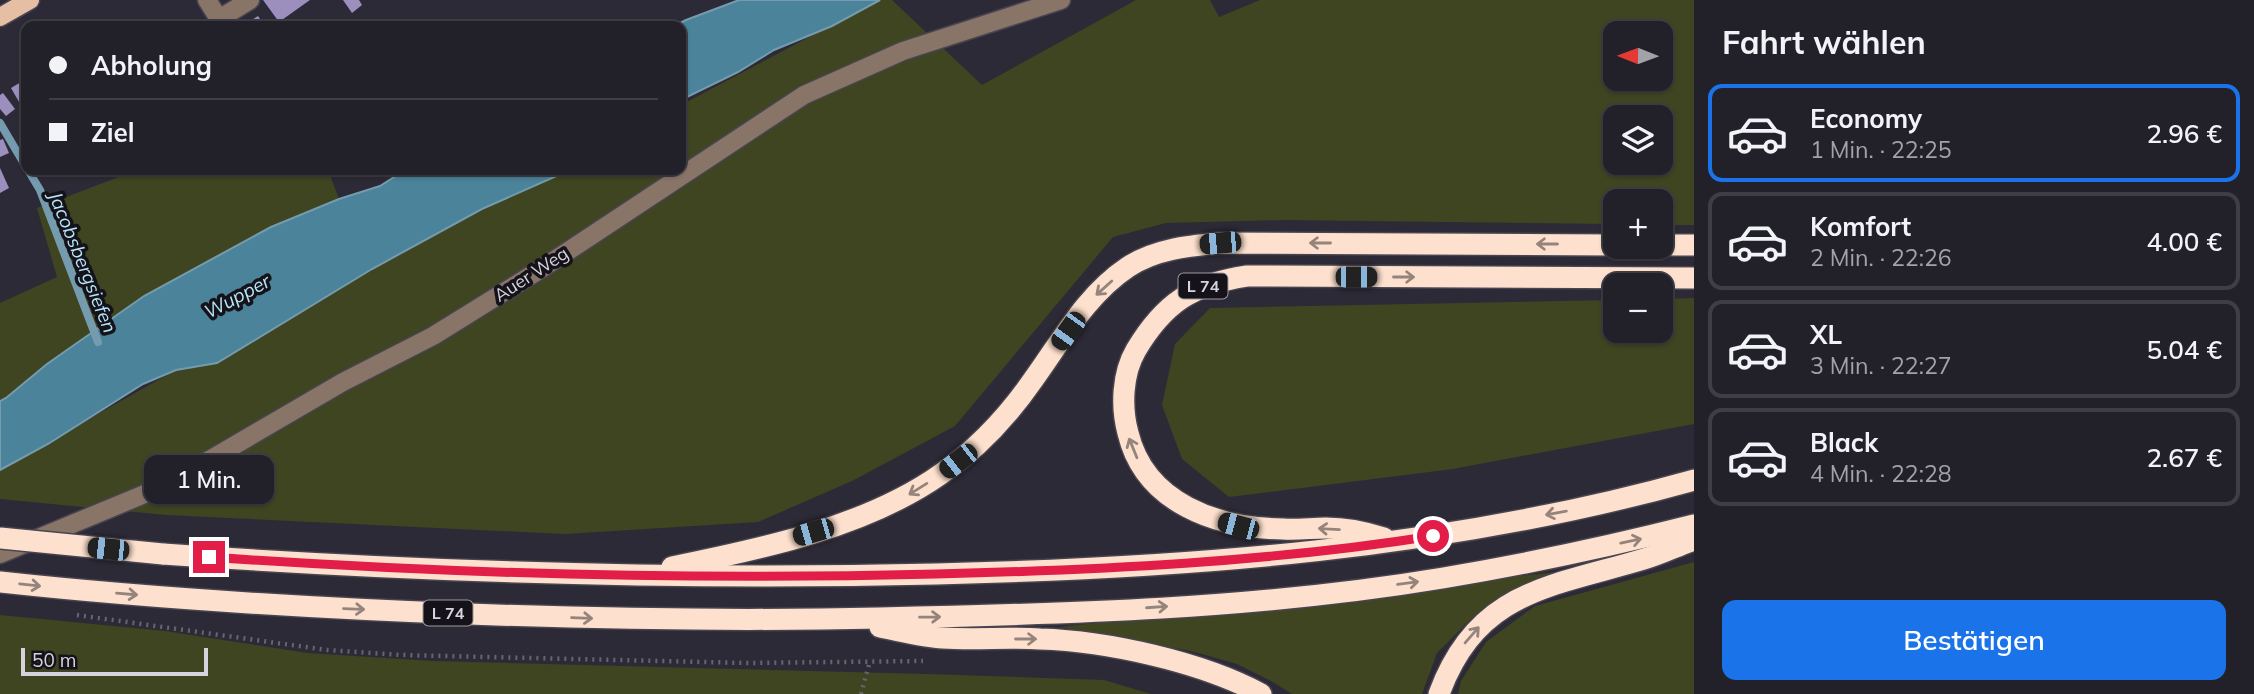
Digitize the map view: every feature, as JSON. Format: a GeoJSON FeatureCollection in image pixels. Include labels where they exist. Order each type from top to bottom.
{"type":"FeatureCollection","features":[{"type":"Feature","properties":{"kind":"highway","name":"L 74"},"geometry":{"type":"LineString","coordinates":[[629,575],[738,554],[861,517],[900,500],[941,474],[975,447],[1005,417],[1093,299],[1129,267],[1150,256],[1173,249],[1220,243],[1603,245]]}},
{"type":"Feature","properties":{"kind":"highway"},"geometry":{"type":"LineString","coordinates":[[1673,245],[1694,245]]}},
{"type":"Feature","properties":{"kind":"highway","name":"L 74"},"geometry":{"type":"LineString","coordinates":[[1396,542],[1366,533],[1329,528],[1238,526],[1189,509],[1164,492],[1144,470],[1132,448],[1125,421],[1124,388],[1134,353],[1167,308],[1203,286],[1247,276],[1694,278]]}},
{"type":"Feature","properties":{"kind":"highway","name":"L 74"},"geometry":{"type":"LineString","coordinates":[[0,538],[163,554],[396,569],[629,575],[842,576],[1040,572],[1246,558],[1396,542],[1571,511],[1694,480]]}},
{"type":"Feature","properties":{"kind":"highway","name":"L 74"},"geometry":{"type":"LineString","coordinates":[[0,582],[334,609],[609,619],[837,619],[1041,615],[1341,592],[1441,578],[1576,553],[1694,525]]}},
{"type":"Feature","properties":{"kind":"highway"},"geometry":{"type":"LineString","coordinates":[[1439,694],[1450,666],[1461,649],[1490,617],[1506,604],[1553,584],[1647,558],[1694,540]]}},
{"type":"Feature","properties":{"kind":"highway","name":"L 74"},"geometry":{"type":"LineString","coordinates":[[837,619],[941,638],[1041,639],[1129,650],[1176,661],[1261,694]]}},
{"type":"Feature","properties":{"kind":"main road"},"geometry":{"type":"LineString","coordinates":[[0,17],[30,0]]}},
{"type":"Feature","properties":{"kind":"street"},"geometry":{"type":"LineString","coordinates":[[207,0],[219,19],[250,0]]}},
{"type":"Feature","properties":{"kind":"street","name":"Auer Weg"},"geometry":{"type":"LineString","coordinates":[[686,173],[804,95],[903,51],[1061,0]]}},
{"type":"Feature","properties":{"kind":"street","name":"Auer Weg"},"geometry":{"type":"LineString","coordinates":[[0,554],[146,493],[211,459],[343,382],[433,336],[541,269],[683,175]]}},
{"type":"Feature","properties":{"kind":"path"},"geometry":{"type":"LineString","coordinates":[[70,614],[327,650],[401,655],[748,663],[934,661]]}},
{"type":"Feature","properties":{"kind":"path"},"geometry":{"type":"LineString","coordinates":[[861,694],[870,661]]}},
{"type":"Feature","properties":{"kind":"green space"},"geometry":{"type":"Polygon","coordinates":[[[879,0],[892,0],[982,85],[1136,0],[1210,0],[1219,17],[1260,0],[1694,0],[1694,225],[1673,225],[1673,189],[1603,189],[1603,224],[1286,220],[1166,223],[1113,237],[955,426],[852,481],[758,522],[565,534],[166,515],[0,499],[0,469],[176,370],[550,175],[686,175],[686,102],[879,0]]]}},
{"type":"Feature","properties":{"kind":"green space"},"geometry":{"type":"Polygon","coordinates":[[[124,175],[330,175],[339,199],[271,227],[94,333],[47,364],[0,401],[0,303],[57,277],[37,208],[124,175]]]}},
{"type":"Feature","properties":{"kind":"green space"},"geometry":{"type":"Polygon","coordinates":[[[1694,298],[1694,424],[1453,469],[1229,497],[1182,459],[1162,405],[1175,344],[1210,308],[1603,300],[1603,343],[1673,343],[1673,299],[1694,298]]]}},
{"type":"Feature","properties":{"kind":"green space"},"geometry":{"type":"Polygon","coordinates":[[[1694,562],[1694,694],[1458,694],[1461,681],[1486,642],[1535,606],[1694,562]]]}},
{"type":"Feature","properties":{"kind":"green space"},"geometry":{"type":"Polygon","coordinates":[[[1556,572],[1477,613],[1437,653],[1422,694],[1292,694],[1237,664],[1191,651],[1059,627],[1556,572]]]}},
{"type":"Feature","properties":{"kind":"green space"},"geometry":{"type":"Polygon","coordinates":[[[0,615],[165,631],[308,653],[432,661],[1104,680],[1151,694],[0,694],[0,615]]]}},
{"type":"Feature","properties":{"kind":"water"},"geometry":{"type":"Polygon","coordinates":[[[739,0],[880,0],[832,26],[774,50],[738,72],[686,98],[686,20],[739,0]]]}},
{"type":"Feature","properties":{"kind":"water","name":"Wupper"},"geometry":{"type":"Polygon","coordinates":[[[397,175],[559,175],[482,209],[372,269],[217,363],[176,370],[143,384],[48,444],[0,470],[0,401],[47,364],[144,296],[271,227],[339,199],[380,186],[397,175]]]}},
{"type":"Feature","properties":{"kind":"building"},"geometry":{"type":"Polygon","coordinates":[[[263,0],[310,0],[280,21],[263,0]]]}},
{"type":"Feature","properties":{"kind":"building"},"geometry":{"type":"Polygon","coordinates":[[[343,0],[359,0],[362,5],[352,13],[343,0]]]}},
{"type":"Feature","properties":{"kind":"building"},"geometry":{"type":"Polygon","coordinates":[[[21,82],[21,105],[11,88],[21,82]]]}},
{"type":"Feature","properties":{"kind":"building"},"geometry":{"type":"Polygon","coordinates":[[[3,93],[15,109],[6,116],[0,109],[0,95],[3,93]]]}},
{"type":"Feature","properties":{"kind":"building"},"geometry":{"type":"Polygon","coordinates":[[[3,139],[9,153],[0,157],[0,140],[3,139]]]}},
{"type":"Feature","properties":{"kind":"building"},"geometry":{"type":"Polygon","coordinates":[[[0,168],[9,188],[0,193],[0,168]]]}},
{"type":"Feature","properties":{"kind":"waterway","name":"Jacobsbergsiefen"},"geometry":{"type":"LineString","coordinates":[[0,123],[21,159]]}},
{"type":"Feature","properties":{"kind":"waterway","name":"Jacobsbergsiefen"},"geometry":{"type":"LineString","coordinates":[[31,175],[40,190],[98,342]]}},
{"type":"Feature","properties":{"kind":"route"},"geometry":{"type":"LineString","coordinates":[[209,557],[396,569],[712,577],[842,576],[1040,572],[1246,558],[1433,536]]}}]}
